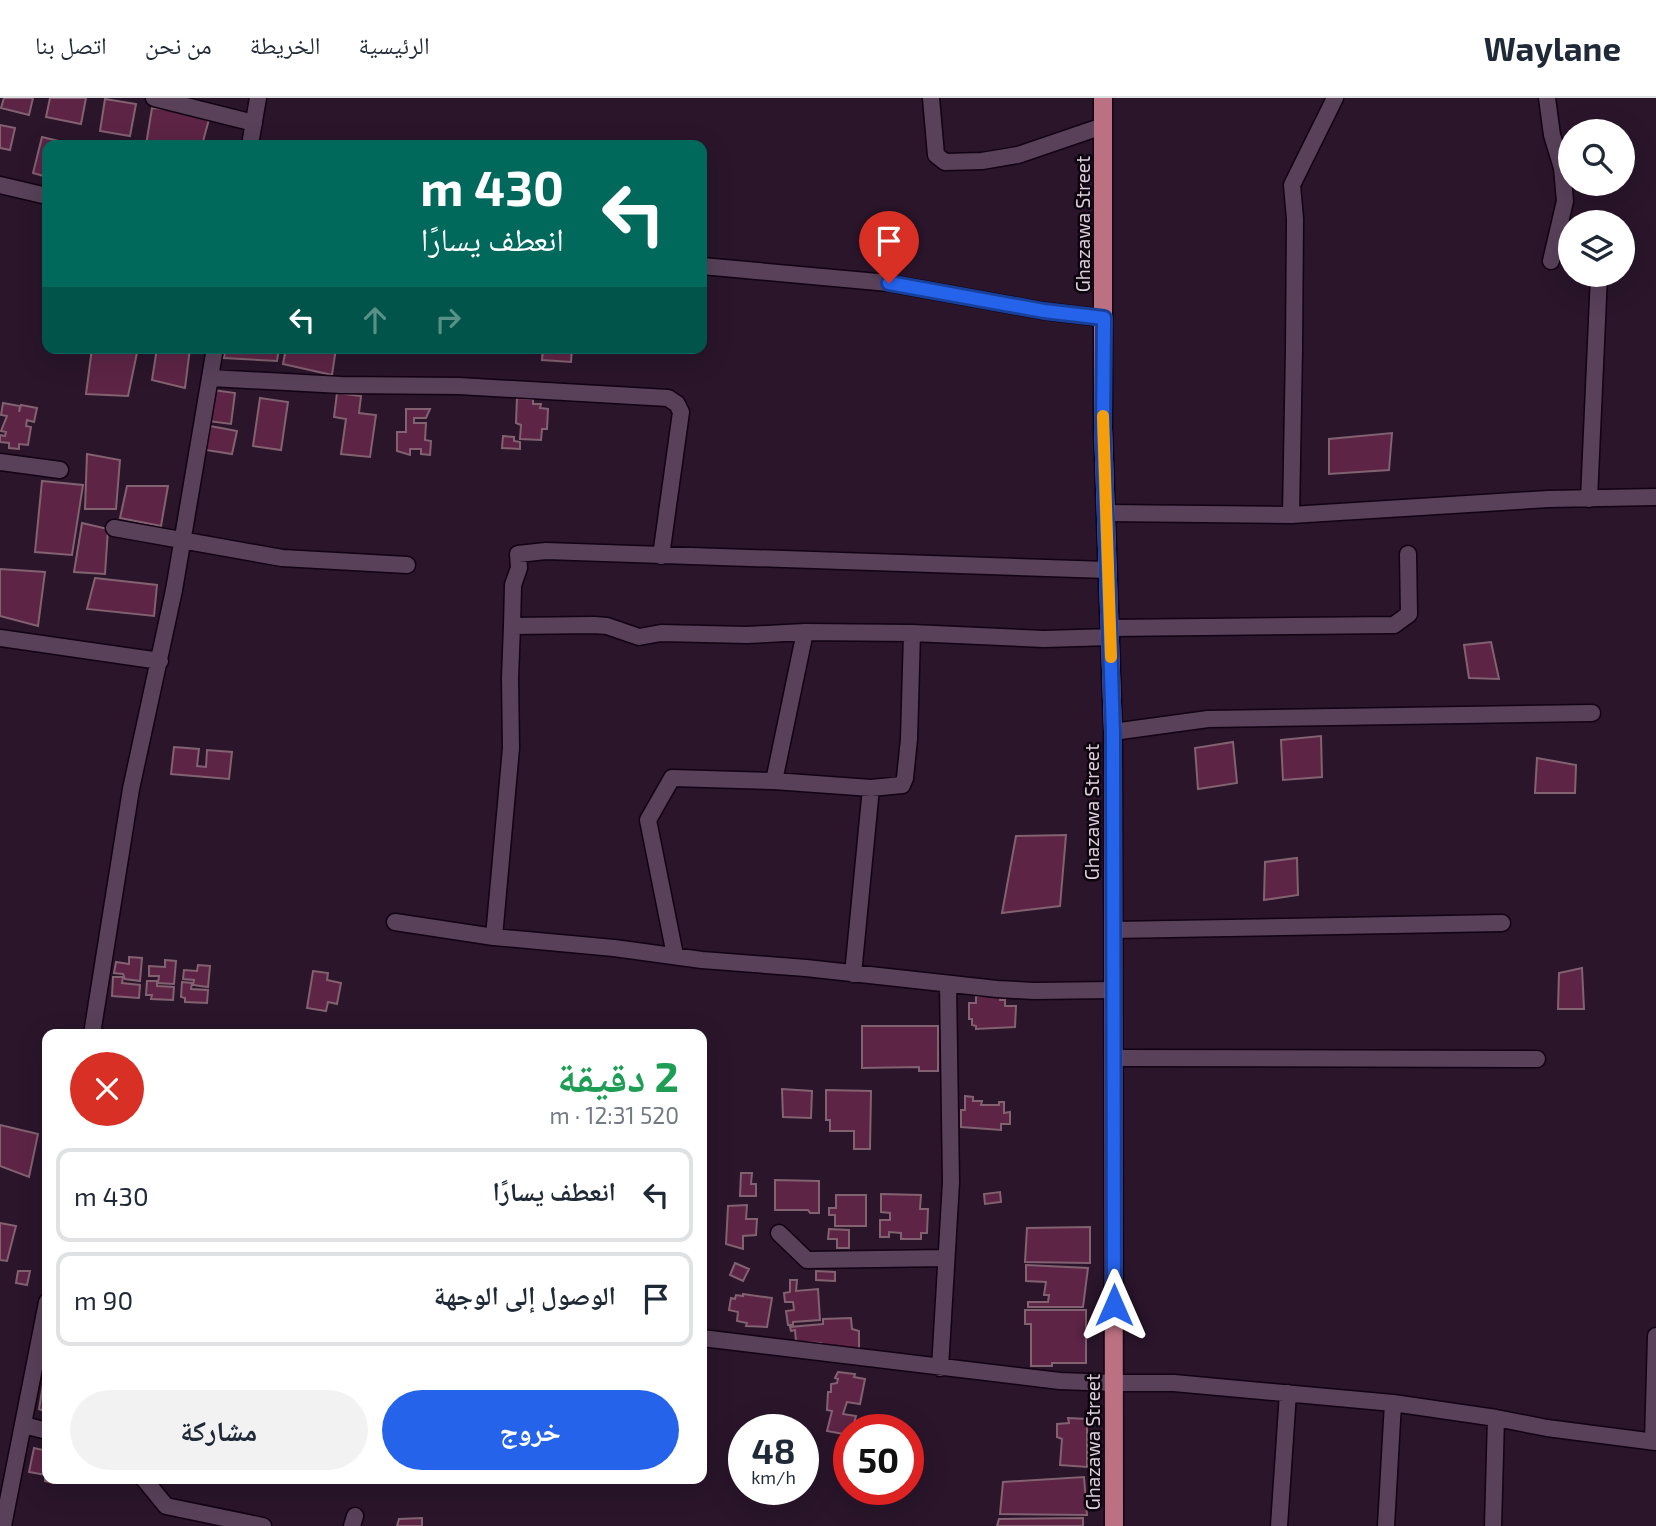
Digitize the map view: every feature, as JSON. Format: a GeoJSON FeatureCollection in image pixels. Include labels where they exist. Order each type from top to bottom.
{"type":"FeatureCollection","features":[{"type":"Feature","properties":{"kind":"main road","name":"Ghazawa Street"},"geometry":{"type":"LineString","coordinates":[[1103,98],[1103,428],[1113,732],[1114,1526]]}},
{"type":"Feature","properties":{"kind":"street"},"geometry":{"type":"LineString","coordinates":[[154,98],[254,123]]}},
{"type":"Feature","properties":{"kind":"street"},"geometry":{"type":"LineString","coordinates":[[251,140],[258,98]]}},
{"type":"Feature","properties":{"kind":"street"},"geometry":{"type":"LineString","coordinates":[[931,98],[936,155],[945,162],[1018,155],[1103,126]]}},
{"type":"Feature","properties":{"kind":"street"},"geometry":{"type":"LineString","coordinates":[[1291,515],[1295,271],[1292,184],[1335,98]]}},
{"type":"Feature","properties":{"kind":"street"},"geometry":{"type":"LineString","coordinates":[[1547,98],[1552,135],[1562,168],[1565,201],[1551,261]]}},
{"type":"Feature","properties":{"kind":"street"},"geometry":{"type":"LineString","coordinates":[[0,185],[42,195]]}},
{"type":"Feature","properties":{"kind":"street"},"geometry":{"type":"LineString","coordinates":[[707,266],[889,283],[1044,311],[1104,318]]}},
{"type":"Feature","properties":{"kind":"street"},"geometry":{"type":"LineString","coordinates":[[1589,499],[1598,287]]}},
{"type":"Feature","properties":{"kind":"street"},"geometry":{"type":"LineString","coordinates":[[93,1029],[131,789],[160,662],[214,354]]}},
{"type":"Feature","properties":{"kind":"street"},"geometry":{"type":"LineString","coordinates":[[211,379],[341,385],[459,386],[668,398],[677,404],[681,412],[661,556]]}},
{"type":"Feature","properties":{"kind":"street"},"geometry":{"type":"LineString","coordinates":[[0,462],[60,470]]}},
{"type":"Feature","properties":{"kind":"street"},"geometry":{"type":"LineString","coordinates":[[1107,513],[1291,515],[1548,499],[1656,497]]}},
{"type":"Feature","properties":{"kind":"street"},"geometry":{"type":"LineString","coordinates":[[114,528],[282,558],[407,565]]}},
{"type":"Feature","properties":{"kind":"street"},"geometry":{"type":"LineString","coordinates":[[494,937],[511,748],[513,585],[519,568],[518,554],[581,551],[661,556],[1107,570]]}},
{"type":"Feature","properties":{"kind":"street"},"geometry":{"type":"LineString","coordinates":[[512,626],[607,626],[639,637],[661,634],[747,635],[805,632],[912,633],[1044,639],[1111,633],[1394,625],[1409,614],[1408,554]]}},
{"type":"Feature","properties":{"kind":"street"},"geometry":{"type":"LineString","coordinates":[[774,781],[805,632]]}},
{"type":"Feature","properties":{"kind":"street"},"geometry":{"type":"LineString","coordinates":[[676,955],[648,820],[672,778],[774,781],[871,788],[902,785],[909,739],[912,633]]}},
{"type":"Feature","properties":{"kind":"street"},"geometry":{"type":"LineString","coordinates":[[0,638],[160,662]]}},
{"type":"Feature","properties":{"kind":"street"},"geometry":{"type":"LineString","coordinates":[[1113,732],[1208,719],[1592,713]]}},
{"type":"Feature","properties":{"kind":"street"},"geometry":{"type":"LineString","coordinates":[[852,974],[871,788]]}},
{"type":"Feature","properties":{"kind":"street"},"geometry":{"type":"LineString","coordinates":[[395,922],[494,937],[948,984],[1034,992],[1114,990]]}},
{"type":"Feature","properties":{"kind":"street"},"geometry":{"type":"LineString","coordinates":[[1113,930],[1503,923]]}},
{"type":"Feature","properties":{"kind":"street"},"geometry":{"type":"LineString","coordinates":[[940,1368],[951,1182],[948,984]]}},
{"type":"Feature","properties":{"kind":"street"},"geometry":{"type":"LineString","coordinates":[[1115,1058],[1537,1059]]}},
{"type":"Feature","properties":{"kind":"street"},"geometry":{"type":"LineString","coordinates":[[779,1233],[807,1260],[946,1258]]}},
{"type":"Feature","properties":{"kind":"street"},"geometry":{"type":"LineString","coordinates":[[3,1526],[42,1335]]}},
{"type":"Feature","properties":{"kind":"street"},"geometry":{"type":"LineString","coordinates":[[707,1339],[1060,1381],[1174,1383],[1394,1403],[1654,1442],[1656,1336]]}},
{"type":"Feature","properties":{"kind":"street"},"geometry":{"type":"LineString","coordinates":[[1279,1526],[1288,1393]]}},
{"type":"Feature","properties":{"kind":"street"},"geometry":{"type":"LineString","coordinates":[[1387,1526],[1394,1403]]}},
{"type":"Feature","properties":{"kind":"street"},"geometry":{"type":"LineString","coordinates":[[1493,1526],[1496,1418]]}},
{"type":"Feature","properties":{"kind":"street"},"geometry":{"type":"LineString","coordinates":[[24,1425],[42,1430]]}},
{"type":"Feature","properties":{"kind":"street"},"geometry":{"type":"LineString","coordinates":[[149,1484],[166,1506],[263,1526]]}},
{"type":"Feature","properties":{"kind":"building"},"geometry":{"type":"Polygon","coordinates":[[[4,98],[33,98],[29,115],[1,108],[4,98]]]}},
{"type":"Feature","properties":{"kind":"building"},"geometry":{"type":"Polygon","coordinates":[[[50,98],[86,98],[81,124],[46,117],[50,98]]]}},
{"type":"Feature","properties":{"kind":"building"},"geometry":{"type":"Polygon","coordinates":[[[105,99],[136,104],[130,136],[100,131],[105,99]]]}},
{"type":"Feature","properties":{"kind":"building"},"geometry":{"type":"Polygon","coordinates":[[[152,108],[211,112],[203,140],[147,140],[152,108]]]}},
{"type":"Feature","properties":{"kind":"building"},"geometry":{"type":"Polygon","coordinates":[[[0,125],[15,128],[10,150],[0,148],[0,125]]]}},
{"type":"Feature","properties":{"kind":"building"},"geometry":{"type":"Polygon","coordinates":[[[42,137],[54,140],[42,140],[42,176],[33,173],[42,137]]]}},
{"type":"Feature","properties":{"kind":"building"},"geometry":{"type":"Polygon","coordinates":[[[91,354],[137,354],[128,396],[86,394],[91,354]]]}},
{"type":"Feature","properties":{"kind":"building"},"geometry":{"type":"Polygon","coordinates":[[[156,354],[189,354],[185,388],[152,380],[156,354]]]}},
{"type":"Feature","properties":{"kind":"building"},"geometry":{"type":"Polygon","coordinates":[[[224,354],[278,354],[277,361],[224,358],[224,354]]]}},
{"type":"Feature","properties":{"kind":"building"},"geometry":{"type":"Polygon","coordinates":[[[285,354],[335,354],[332,375],[283,364],[285,354]]]}},
{"type":"Feature","properties":{"kind":"building"},"geometry":{"type":"Polygon","coordinates":[[[542,354],[572,354],[571,362],[542,360],[542,354]]]}},
{"type":"Feature","properties":{"kind":"building"},"geometry":{"type":"Polygon","coordinates":[[[213,390],[235,393],[231,424],[208,421],[213,390]]]}},
{"type":"Feature","properties":{"kind":"building"},"geometry":{"type":"Polygon","coordinates":[[[337,393],[361,396],[359,413],[376,415],[370,457],[341,454],[346,419],[334,417],[337,393]]]}},
{"type":"Feature","properties":{"kind":"building"},"geometry":{"type":"Polygon","coordinates":[[[260,398],[288,402],[281,450],[253,446],[260,398]]]}},
{"type":"Feature","properties":{"kind":"building"},"geometry":{"type":"Polygon","coordinates":[[[517,398],[533,399],[533,404],[541,404],[540,408],[548,409],[547,429],[542,429],[541,440],[520,439],[521,425],[516,423],[517,398]]]}},
{"type":"Feature","properties":{"kind":"building"},"geometry":{"type":"Polygon","coordinates":[[[3,403],[20,406],[19,412],[21,405],[37,408],[34,422],[27,420],[26,426],[31,427],[28,445],[19,444],[19,449],[9,448],[9,443],[0,442],[0,435],[5,436],[6,432],[1,431],[7,416],[1,415],[3,403]]]}},
{"type":"Feature","properties":{"kind":"building"},"geometry":{"type":"Polygon","coordinates":[[[406,409],[430,409],[426,418],[414,418],[414,423],[426,423],[425,440],[431,441],[430,455],[421,454],[421,449],[410,449],[410,455],[397,451],[397,432],[406,432],[406,409]]]}},
{"type":"Feature","properties":{"kind":"building"},"geometry":{"type":"Polygon","coordinates":[[[210,426],[237,431],[232,454],[206,450],[210,426]]]}},
{"type":"Feature","properties":{"kind":"building"},"geometry":{"type":"Polygon","coordinates":[[[1392,433],[1389,470],[1329,474],[1329,439],[1392,433]]]}},
{"type":"Feature","properties":{"kind":"building"},"geometry":{"type":"Polygon","coordinates":[[[503,436],[514,437],[514,441],[520,442],[520,449],[502,448],[503,436]]]}},
{"type":"Feature","properties":{"kind":"building"},"geometry":{"type":"Polygon","coordinates":[[[87,454],[120,460],[116,509],[85,509],[87,454]]]}},
{"type":"Feature","properties":{"kind":"building"},"geometry":{"type":"Polygon","coordinates":[[[42,481],[83,485],[72,555],[35,552],[42,481]]]}},
{"type":"Feature","properties":{"kind":"building"},"geometry":{"type":"Polygon","coordinates":[[[127,486],[168,486],[161,526],[120,518],[127,486]]]}},
{"type":"Feature","properties":{"kind":"building"},"geometry":{"type":"Polygon","coordinates":[[[82,523],[108,529],[105,574],[74,572],[82,523]]]}},
{"type":"Feature","properties":{"kind":"building"},"geometry":{"type":"Polygon","coordinates":[[[0,569],[45,572],[38,626],[0,616],[0,569]]]}},
{"type":"Feature","properties":{"kind":"building"},"geometry":{"type":"Polygon","coordinates":[[[95,578],[157,585],[154,616],[87,609],[95,578]]]}},
{"type":"Feature","properties":{"kind":"building"},"geometry":{"type":"Polygon","coordinates":[[[1491,642],[1499,679],[1469,678],[1464,645],[1491,642]]]}},
{"type":"Feature","properties":{"kind":"building"},"geometry":{"type":"Polygon","coordinates":[[[1321,736],[1322,777],[1283,780],[1281,740],[1321,736]]]}},
{"type":"Feature","properties":{"kind":"building"},"geometry":{"type":"Polygon","coordinates":[[[1233,742],[1237,783],[1198,789],[1195,748],[1233,742]]]}},
{"type":"Feature","properties":{"kind":"building"},"geometry":{"type":"Polygon","coordinates":[[[174,747],[199,749],[197,766],[206,767],[207,750],[232,752],[229,779],[171,774],[174,747]]]}},
{"type":"Feature","properties":{"kind":"building"},"geometry":{"type":"Polygon","coordinates":[[[1537,758],[1576,765],[1575,793],[1535,793],[1537,758]]]}},
{"type":"Feature","properties":{"kind":"building"},"geometry":{"type":"Polygon","coordinates":[[[1066,835],[1060,906],[1002,913],[1016,836],[1066,835]]]}},
{"type":"Feature","properties":{"kind":"building"},"geometry":{"type":"Polygon","coordinates":[[[1297,858],[1298,895],[1264,900],[1265,862],[1297,858]]]}},
{"type":"Feature","properties":{"kind":"building"},"geometry":{"type":"Polygon","coordinates":[[[129,957],[142,958],[140,981],[125,979],[123,974],[114,973],[116,962],[129,964],[129,957]]]}},
{"type":"Feature","properties":{"kind":"building"},"geometry":{"type":"Polygon","coordinates":[[[165,960],[176,961],[174,984],[158,983],[159,976],[149,976],[149,966],[165,967],[165,960]]]}},
{"type":"Feature","properties":{"kind":"building"},"geometry":{"type":"Polygon","coordinates":[[[198,965],[210,966],[208,987],[193,985],[194,980],[183,979],[184,970],[197,971],[198,965]]]}},
{"type":"Feature","properties":{"kind":"building"},"geometry":{"type":"Polygon","coordinates":[[[1582,968],[1584,1009],[1558,1009],[1559,973],[1582,968]]]}},
{"type":"Feature","properties":{"kind":"building"},"geometry":{"type":"Polygon","coordinates":[[[313,971],[328,973],[327,980],[341,983],[337,1004],[328,1002],[326,1011],[307,1008],[313,971]]]}},
{"type":"Feature","properties":{"kind":"building"},"geometry":{"type":"Polygon","coordinates":[[[113,977],[123,977],[122,983],[140,985],[139,998],[112,996],[113,977]]]}},
{"type":"Feature","properties":{"kind":"building"},"geometry":{"type":"Polygon","coordinates":[[[147,981],[157,981],[157,986],[174,987],[173,1000],[151,999],[152,995],[146,995],[147,981]]]}},
{"type":"Feature","properties":{"kind":"building"},"geometry":{"type":"Polygon","coordinates":[[[182,982],[192,983],[191,989],[208,990],[207,1003],[185,1002],[185,998],[181,997],[182,982]]]}},
{"type":"Feature","properties":{"kind":"building"},"geometry":{"type":"Polygon","coordinates":[[[976,996],[1001,996],[1000,1000],[1005,1000],[1005,1006],[1016,1006],[1015,1027],[976,1029],[976,1026],[972,1025],[972,1019],[969,1019],[969,1003],[976,1003],[976,996]]]}},
{"type":"Feature","properties":{"kind":"building"},"geometry":{"type":"Polygon","coordinates":[[[862,1026],[938,1026],[938,1071],[919,1071],[919,1067],[862,1068],[862,1026]]]}},
{"type":"Feature","properties":{"kind":"building"},"geometry":{"type":"Polygon","coordinates":[[[782,1089],[812,1091],[811,1118],[783,1117],[782,1089]]]}},
{"type":"Feature","properties":{"kind":"building"},"geometry":{"type":"Polygon","coordinates":[[[826,1090],[871,1091],[870,1149],[854,1149],[854,1131],[830,1131],[830,1120],[826,1120],[826,1090]]]}},
{"type":"Feature","properties":{"kind":"building"},"geometry":{"type":"Polygon","coordinates":[[[965,1096],[973,1097],[973,1101],[982,1101],[981,1105],[999,1105],[999,1102],[1004,1102],[1004,1113],[1010,1112],[1010,1124],[1001,1124],[1001,1130],[961,1127],[961,1110],[965,1110],[965,1096]]]}},
{"type":"Feature","properties":{"kind":"building"},"geometry":{"type":"Polygon","coordinates":[[[0,1125],[38,1134],[29,1177],[0,1166],[0,1125]]]}},
{"type":"Feature","properties":{"kind":"building"},"geometry":{"type":"Polygon","coordinates":[[[741,1173],[752,1173],[751,1184],[756,1184],[756,1196],[740,1196],[741,1173]]]}},
{"type":"Feature","properties":{"kind":"building"},"geometry":{"type":"Polygon","coordinates":[[[775,1180],[819,1181],[819,1213],[810,1213],[808,1210],[775,1210],[775,1180]]]}},
{"type":"Feature","properties":{"kind":"building"},"geometry":{"type":"Polygon","coordinates":[[[1000,1192],[1001,1202],[985,1204],[984,1194],[1000,1192]]]}},
{"type":"Feature","properties":{"kind":"building"},"geometry":{"type":"Polygon","coordinates":[[[881,1194],[921,1195],[920,1209],[928,1209],[927,1233],[921,1233],[921,1239],[901,1239],[901,1233],[889,1232],[889,1237],[880,1237],[880,1220],[890,1220],[890,1213],[881,1212],[881,1194]]]}},
{"type":"Feature","properties":{"kind":"building"},"geometry":{"type":"Polygon","coordinates":[[[836,1195],[866,1195],[866,1226],[835,1226],[835,1215],[829,1215],[829,1208],[836,1208],[836,1195]]]}},
{"type":"Feature","properties":{"kind":"building"},"geometry":{"type":"Polygon","coordinates":[[[747,1205],[746,1219],[757,1219],[756,1235],[743,1236],[743,1249],[726,1244],[728,1206],[747,1205]]]}},
{"type":"Feature","properties":{"kind":"building"},"geometry":{"type":"Polygon","coordinates":[[[0,1223],[16,1226],[7,1261],[0,1260],[0,1223]]]}},
{"type":"Feature","properties":{"kind":"building"},"geometry":{"type":"Polygon","coordinates":[[[1090,1227],[1090,1263],[1025,1262],[1027,1228],[1090,1227]]]}},
{"type":"Feature","properties":{"kind":"building"},"geometry":{"type":"Polygon","coordinates":[[[829,1229],[849,1230],[849,1248],[837,1248],[837,1239],[828,1239],[829,1229]]]}},
{"type":"Feature","properties":{"kind":"building"},"geometry":{"type":"Polygon","coordinates":[[[735,1263],[749,1269],[743,1281],[730,1275],[735,1263]]]}},
{"type":"Feature","properties":{"kind":"building"},"geometry":{"type":"Polygon","coordinates":[[[1026,1265],[1088,1268],[1083,1307],[1028,1307],[1028,1302],[1048,1302],[1049,1295],[1044,1295],[1046,1282],[1026,1281],[1026,1265]]]}},
{"type":"Feature","properties":{"kind":"building"},"geometry":{"type":"Polygon","coordinates":[[[18,1271],[30,1271],[27,1285],[16,1283],[18,1271]]]}},
{"type":"Feature","properties":{"kind":"building"},"geometry":{"type":"Polygon","coordinates":[[[816,1271],[835,1272],[835,1281],[816,1280],[816,1271]]]}},
{"type":"Feature","properties":{"kind":"building"},"geometry":{"type":"Polygon","coordinates":[[[790,1280],[797,1280],[796,1291],[818,1289],[820,1320],[793,1322],[793,1325],[788,1325],[786,1311],[794,1310],[793,1302],[785,1302],[784,1293],[790,1292],[790,1280]]]}},
{"type":"Feature","properties":{"kind":"building"},"geometry":{"type":"Polygon","coordinates":[[[736,1295],[772,1298],[767,1327],[746,1326],[747,1323],[737,1321],[738,1312],[729,1310],[731,1298],[735,1299],[736,1295]]]}},
{"type":"Feature","properties":{"kind":"building"},"geometry":{"type":"Polygon","coordinates":[[[1025,1310],[1086,1310],[1086,1363],[1031,1366],[1031,1324],[1025,1324],[1025,1310]]]}},
{"type":"Feature","properties":{"kind":"building"},"geometry":{"type":"Polygon","coordinates":[[[851,1318],[852,1329],[859,1331],[859,1350],[822,1347],[821,1343],[796,1342],[795,1330],[791,1331],[790,1327],[823,1324],[823,1319],[851,1318]]]}},
{"type":"Feature","properties":{"kind":"building"},"geometry":{"type":"Polygon","coordinates":[[[838,1372],[855,1374],[854,1377],[865,1379],[860,1404],[847,1402],[843,1414],[833,1414],[833,1432],[827,1431],[832,1411],[827,1410],[828,1392],[831,1392],[831,1384],[837,1383],[838,1379],[835,1378],[838,1372]]]}},
{"type":"Feature","properties":{"kind":"building"},"geometry":{"type":"Polygon","coordinates":[[[1068,1418],[1087,1419],[1087,1467],[1060,1465],[1062,1439],[1057,1437],[1057,1424],[1069,1423],[1068,1418]]]}},
{"type":"Feature","properties":{"kind":"building"},"geometry":{"type":"Polygon","coordinates":[[[34,1448],[42,1450],[42,1474],[29,1472],[34,1448]]]}},
{"type":"Feature","properties":{"kind":"building"},"geometry":{"type":"Polygon","coordinates":[[[1084,1477],[1087,1515],[1000,1514],[1003,1482],[1084,1477]]]}},
{"type":"Feature","properties":{"kind":"building"},"geometry":{"type":"Polygon","coordinates":[[[422,1518],[422,1526],[397,1526],[399,1519],[422,1518]]]}},
{"type":"Feature","properties":{"kind":"building"},"geometry":{"type":"Polygon","coordinates":[[[1083,1518],[1083,1526],[997,1526],[999,1519],[1083,1518]]]}},
{"type":"Feature","properties":{"kind":"slow traffic"},"geometry":{"type":"LineString","coordinates":[[1103,416],[1111,657]]}},
{"type":"Feature","properties":{"kind":"route"},"geometry":{"type":"LineString","coordinates":[[889,283],[1044,311],[1104,318],[1103,428],[1113,732],[1114,1305]]}}]}
